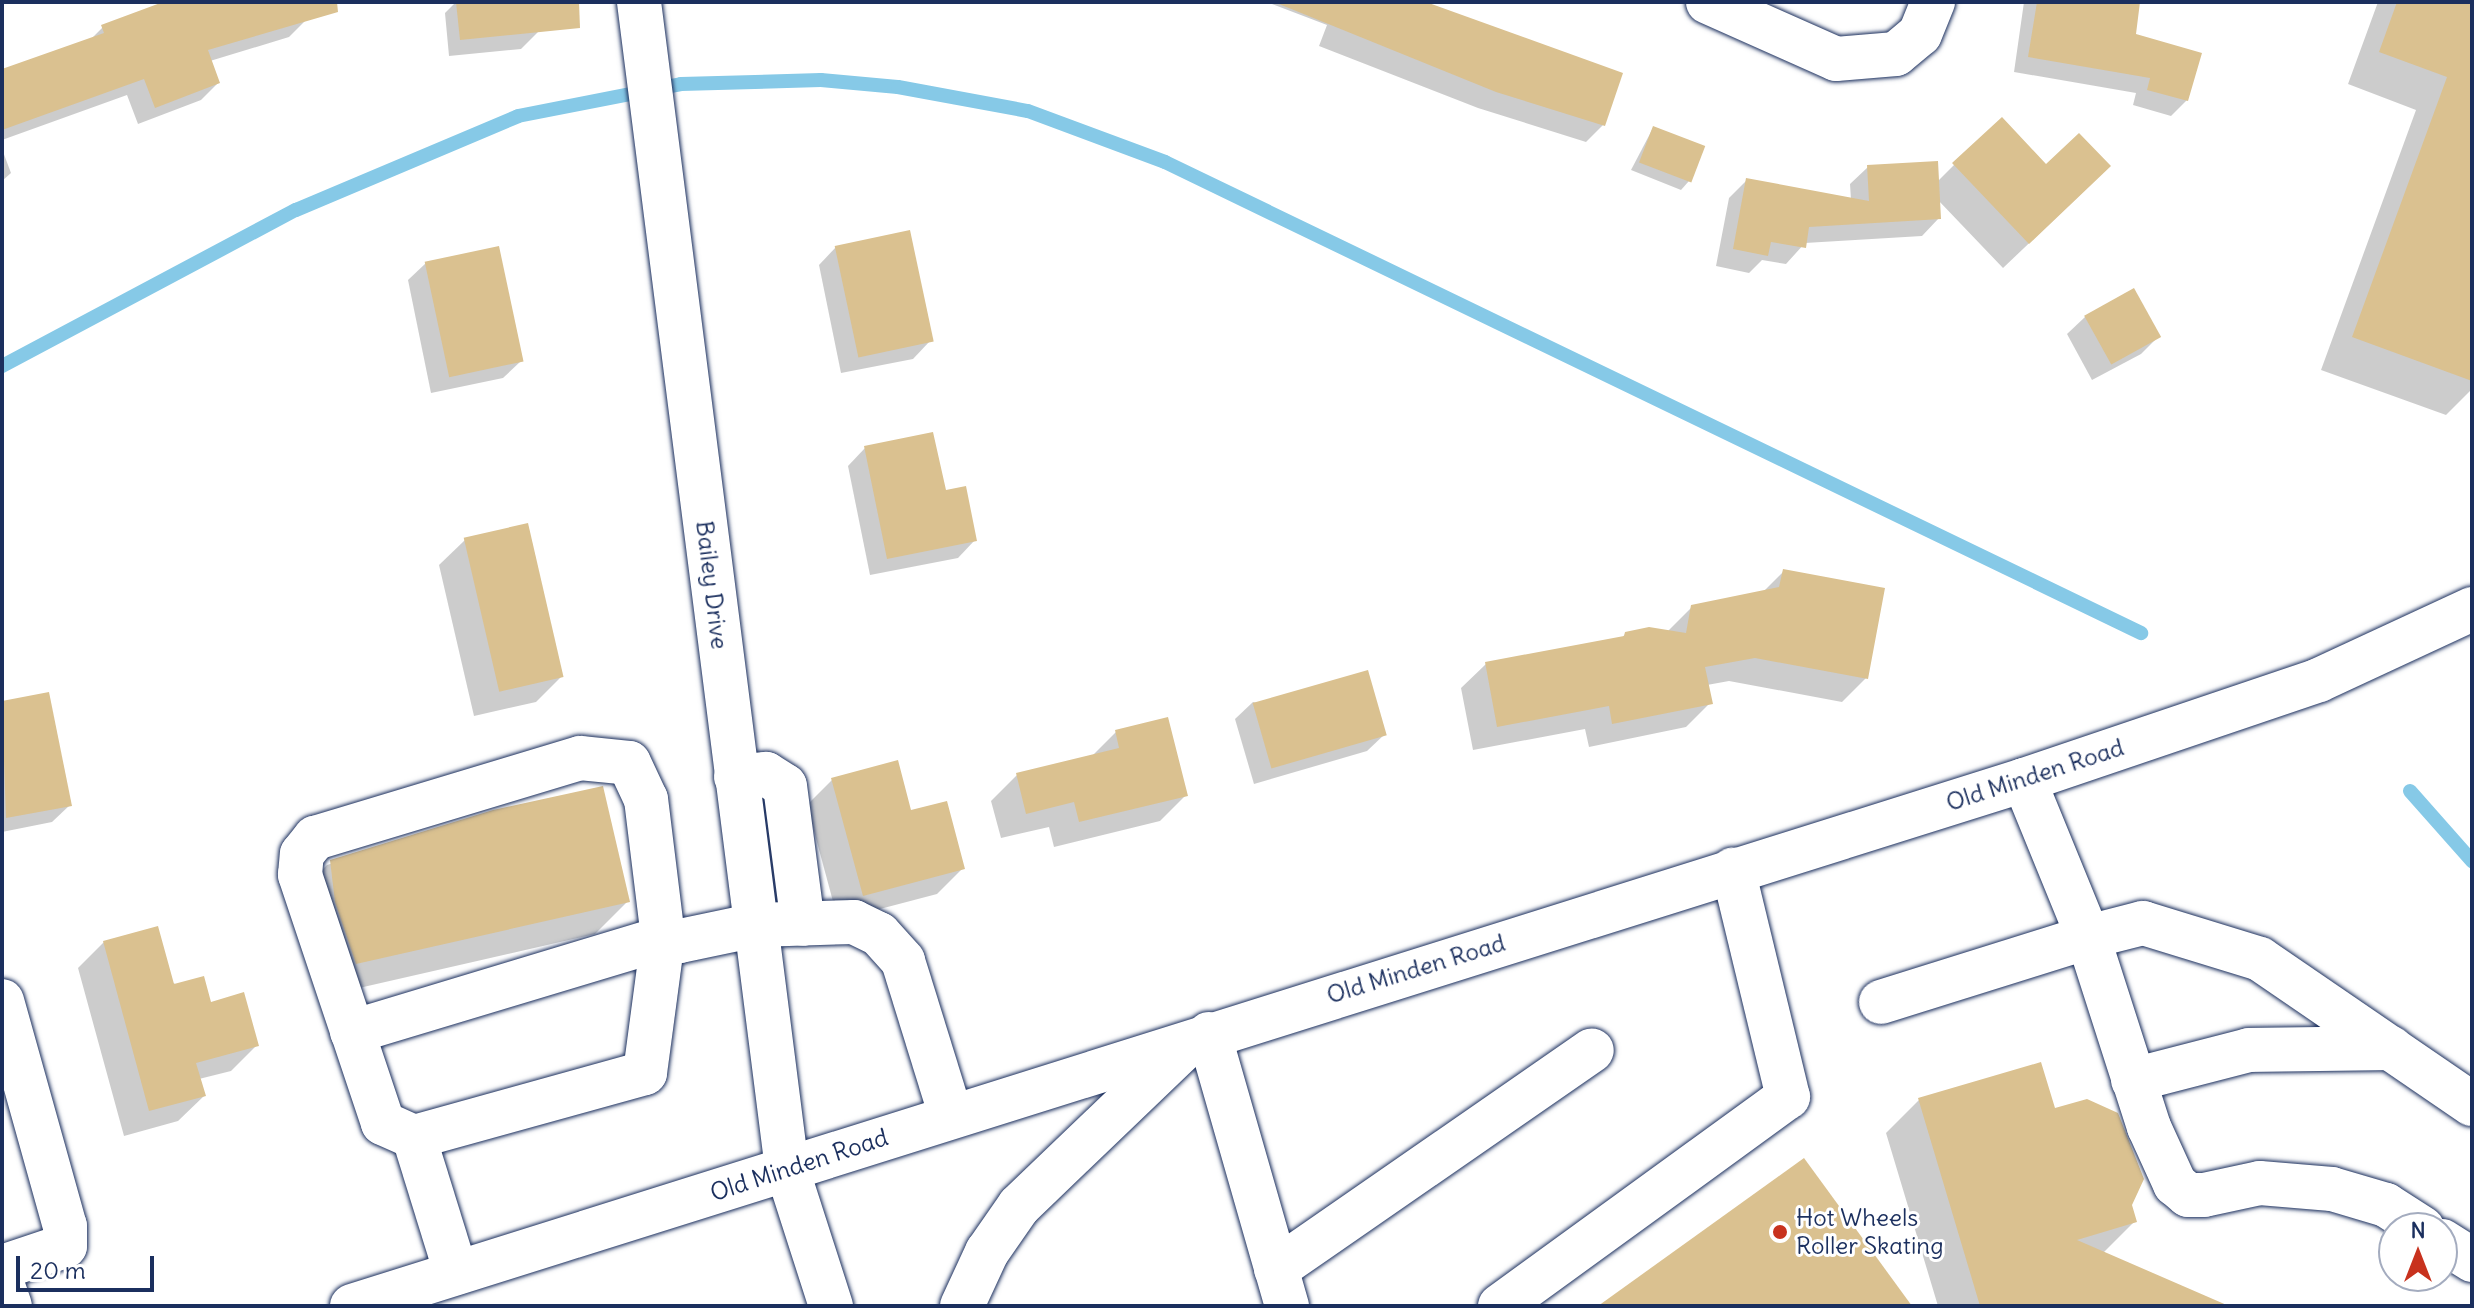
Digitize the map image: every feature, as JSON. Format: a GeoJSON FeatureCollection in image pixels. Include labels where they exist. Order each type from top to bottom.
{"type":"FeatureCollection","features":[{"type":"Feature","properties":{"kind":"main road"},"geometry":{"type":"LineString","coordinates":[[1708,2],[1836,59],[1896,54],[1920,34],[1933,2]]}},
{"type":"Feature","properties":{"kind":"main road","name":"Bailey Drive"},"geometry":{"type":"LineString","coordinates":[[641,20],[787,1169],[831,1306]]}},
{"type":"Feature","properties":{"kind":"main road","name":"Old Minden Road"},"geometry":{"type":"LineString","coordinates":[[352,1306],[2024,780],[2319,680],[2472,609]]}},
{"type":"Feature","properties":{"kind":"main road"},"geometry":{"type":"LineString","coordinates":[[580,758],[629,763],[646,799],[663,938],[645,1073],[414,1137],[383,1123],[300,875],[302,854],[315,838],[580,758]]}},
{"type":"Feature","properties":{"kind":"main road"},"geometry":{"type":"LineString","coordinates":[[736,777],[766,774],[785,786],[803,924]]}},
{"type":"Feature","properties":{"kind":"main road"},"geometry":{"type":"LineString","coordinates":[[2024,780],[2088,937],[2133,1080],[2175,1184],[2188,1195],[2260,1183],[2332,1189],[2386,1205],[2397,1212]]}},
{"type":"Feature","properties":{"kind":"main road"},"geometry":{"type":"LineString","coordinates":[[1500,1306],[1788,1097],[1733,870]]}},
{"type":"Feature","properties":{"kind":"main road"},"geometry":{"type":"LineString","coordinates":[[352,1032],[663,938],[680,941],[756,925],[854,922],[879,934],[903,961],[951,1116]]}},
{"type":"Feature","properties":{"kind":"main road"},"geometry":{"type":"LineString","coordinates":[[1881,1002],[2088,937],[2143,923],[2260,959],[2472,1104]]}},
{"type":"Feature","properties":{"kind":"main road"},"geometry":{"type":"LineString","coordinates":[[2,1001],[18,1124],[65,1226],[65,1246],[2,1267]]}},
{"type":"Feature","properties":{"kind":"main road"},"geometry":{"type":"LineString","coordinates":[[962,1306],[987,1252],[1019,1206],[1201,1037],[1282,1287],[1592,1050]]}},
{"type":"Feature","properties":{"kind":"main road"},"geometry":{"type":"LineString","coordinates":[[2133,1080],[2249,1050],[2391,1048]]}},
{"type":"Feature","properties":{"kind":"main road"},"geometry":{"type":"LineString","coordinates":[[414,1137],[456,1273]]}},
{"type":"Feature","properties":{"kind":"main road"},"geometry":{"type":"LineString","coordinates":[[2,1283],[10,1306]]}},
{"type":"Feature","properties":{"kind":"building"},"geometry":{"type":"Polygon","coordinates":[[[163,2],[337,2],[338,12],[208,50],[220,83],[155,108],[144,79],[2,130],[2,69],[104,33],[101,25],[163,2]]]}},
{"type":"Feature","properties":{"kind":"building"},"geometry":{"type":"Polygon","coordinates":[[[456,2],[579,2],[580,28],[460,40],[456,2]]]}},
{"type":"Feature","properties":{"kind":"building"},"geometry":{"type":"Polygon","coordinates":[[[1274,2],[1426,2],[1623,73],[1605,126],[1496,92],[1274,2]]]}},
{"type":"Feature","properties":{"kind":"building"},"geometry":{"type":"Polygon","coordinates":[[[2037,2],[2140,2],[2136,34],[2202,53],[2188,101],[2147,90],[2150,78],[2028,57],[2037,2]]]}},
{"type":"Feature","properties":{"kind":"building"},"geometry":{"type":"Polygon","coordinates":[[[2397,2],[2472,2],[2472,381],[2352,337],[2447,77],[2379,52],[2397,2]]]}},
{"type":"Feature","properties":{"kind":"building"},"geometry":{"type":"Polygon","coordinates":[[[2002,117],[2046,164],[2079,133],[2111,166],[2029,244],[1952,163],[2002,117]]]}},
{"type":"Feature","properties":{"kind":"building"},"geometry":{"type":"Polygon","coordinates":[[[1653,126],[1705,146],[1691,182],[1639,162],[1653,126]]]}},
{"type":"Feature","properties":{"kind":"building"},"geometry":{"type":"Polygon","coordinates":[[[1938,161],[1941,219],[1809,227],[1806,248],[1771,242],[1768,256],[1733,249],[1746,178],[1869,201],[1867,165],[1938,161]]]}},
{"type":"Feature","properties":{"kind":"building"},"geometry":{"type":"Polygon","coordinates":[[[910,230],[934,342],[858,358],[835,246],[910,230]]]}},
{"type":"Feature","properties":{"kind":"building"},"geometry":{"type":"Polygon","coordinates":[[[499,246],[524,361],[449,377],[425,262],[499,246]]]}},
{"type":"Feature","properties":{"kind":"building"},"geometry":{"type":"Polygon","coordinates":[[[2134,288],[2161,337],[2111,365],[2084,316],[2134,288]]]}},
{"type":"Feature","properties":{"kind":"building"},"geometry":{"type":"Polygon","coordinates":[[[933,432],[946,490],[966,486],[977,541],[887,559],[864,446],[933,432]]]}},
{"type":"Feature","properties":{"kind":"building"},"geometry":{"type":"Polygon","coordinates":[[[528,523],[564,677],[499,692],[464,538],[528,523]]]}},
{"type":"Feature","properties":{"kind":"building"},"geometry":{"type":"Polygon","coordinates":[[[1783,569],[1885,588],[1868,679],[1755,658],[1705,667],[1713,704],[1612,724],[1609,706],[1497,727],[1485,662],[1624,636],[1625,632],[1649,627],[1686,633],[1691,605],[1779,587],[1783,569]]]}},
{"type":"Feature","properties":{"kind":"building"},"geometry":{"type":"Polygon","coordinates":[[[1368,670],[1387,735],[1271,768],[1253,703],[1368,670]]]}},
{"type":"Feature","properties":{"kind":"building"},"geometry":{"type":"Polygon","coordinates":[[[49,692],[72,806],[6,818],[2,701],[49,692]]]}},
{"type":"Feature","properties":{"kind":"building"},"geometry":{"type":"Polygon","coordinates":[[[1168,717],[1188,796],[1079,822],[1074,802],[1026,814],[1016,773],[1119,748],[1115,730],[1168,717]]]}},
{"type":"Feature","properties":{"kind":"building"},"geometry":{"type":"Polygon","coordinates":[[[898,760],[911,810],[947,801],[965,869],[863,896],[831,778],[898,760]]]}},
{"type":"Feature","properties":{"kind":"building"},"geometry":{"type":"Polygon","coordinates":[[[603,786],[630,902],[356,964],[335,902],[330,860],[493,810],[603,786]]]}},
{"type":"Feature","properties":{"kind":"building"},"geometry":{"type":"Polygon","coordinates":[[[158,926],[174,984],[204,976],[211,1002],[244,992],[259,1046],[196,1063],[206,1096],[149,1111],[103,941],[158,926]]]}},
{"type":"Feature","properties":{"kind":"building"},"geometry":{"type":"Polygon","coordinates":[[[2041,1062],[2055,1108],[2087,1099],[2118,1113],[2144,1179],[2132,1205],[2137,1222],[2077,1240],[2229,1306],[1980,1306],[1918,1098],[2041,1062]]]}},
{"type":"Feature","properties":{"kind":"building","name":"Hot Wheels Roller Skating"},"geometry":{"type":"Polygon","coordinates":[[[1804,1158],[1912,1306],[1598,1306],[1804,1158]]]}},
{"type":"Feature","properties":{"kind":"waterway"},"geometry":{"type":"LineString","coordinates":[[2,366],[296,210],[518,116],[681,84],[821,80],[898,87],[1028,111],[1165,162],[2141,633]]}},
{"type":"Feature","properties":{"kind":"waterway"},"geometry":{"type":"LineString","coordinates":[[2410,791],[2472,861]]}},
{"type":"Feature","properties":{"kind":"place","name":"Hot Wheels Roller Skating"},"geometry":{"type":"Point","coordinates":[1780,1232]}}]}
